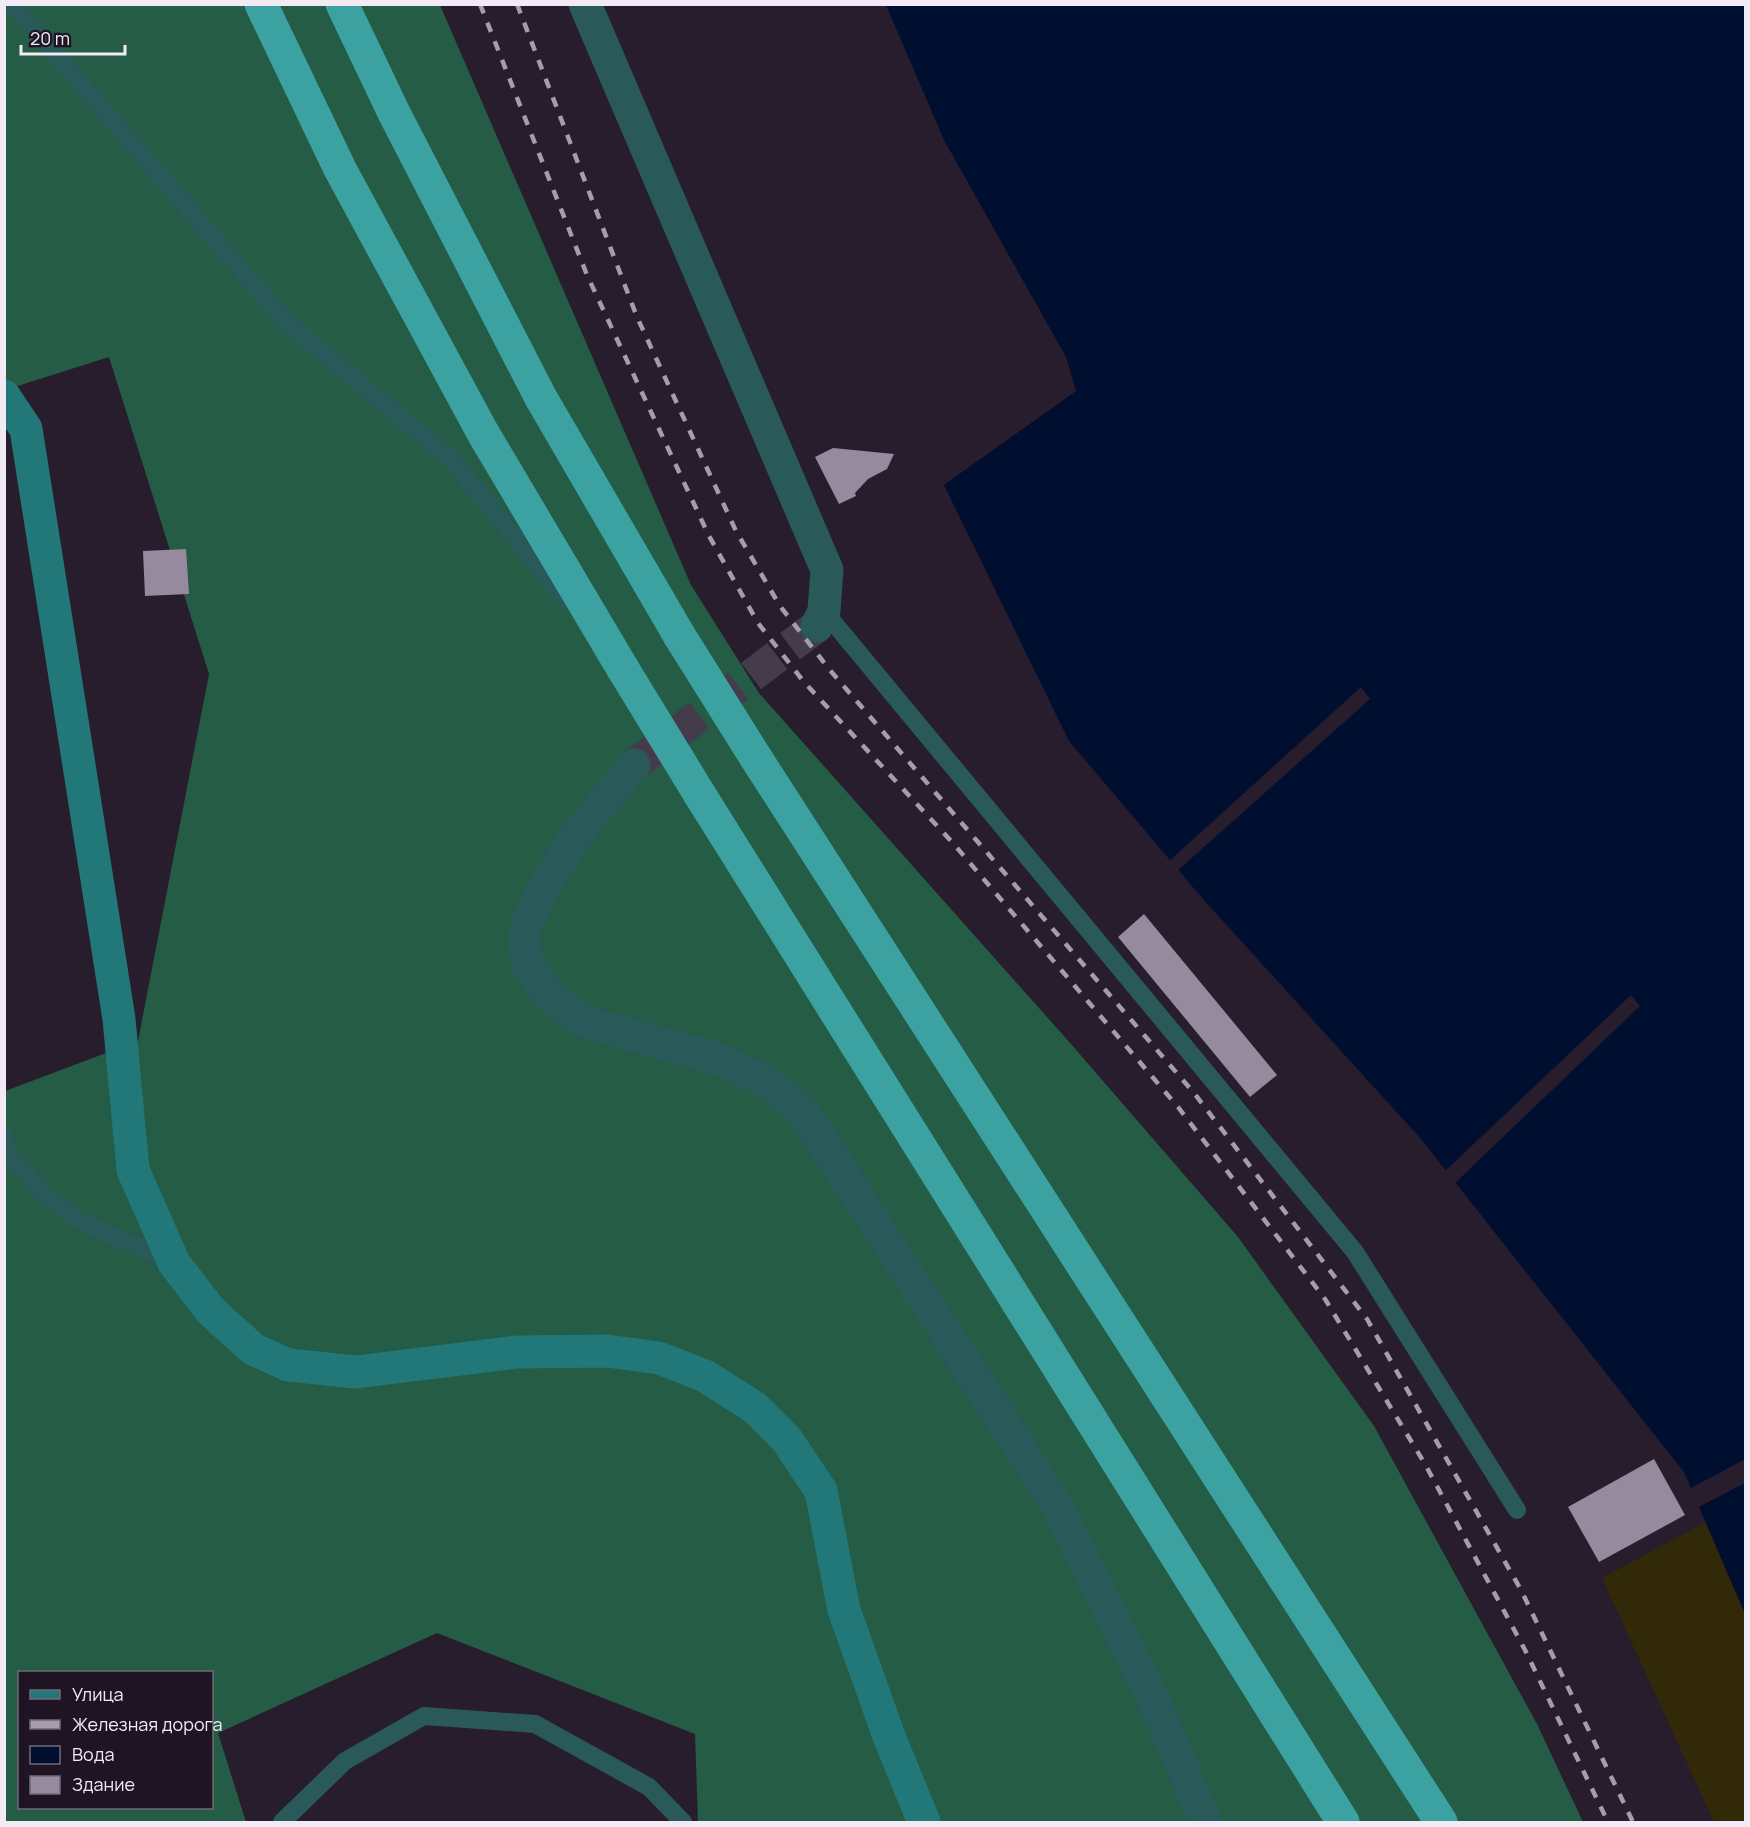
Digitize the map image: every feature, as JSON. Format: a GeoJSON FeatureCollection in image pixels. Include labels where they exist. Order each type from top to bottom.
{"type":"FeatureCollection","features":[{"type":"Feature","properties":{"kind":"highway"},"geometry":{"type":"LineString","coordinates":[[261,4],[340,169],[483,433],[623,669],[1343,1822]]}},
{"type":"Feature","properties":{"kind":"highway"},"geometry":{"type":"LineString","coordinates":[[342,4],[394,113],[541,398],[679,635],[1441,1822]]}},
{"type":"Feature","properties":{"kind":"street"},"geometry":{"type":"LineString","coordinates":[[585,4],[827,570],[820,618]]}},
{"type":"Feature","properties":{"kind":"street"},"geometry":{"type":"LineString","coordinates":[[4,396],[26,429],[119,1019],[133,1170],[174,1263],[211,1311],[253,1349],[288,1365],[356,1372],[517,1352],[606,1351],[659,1358],[705,1376],[754,1407],[787,1440],[820,1491],[844,1610],[890,1738],[924,1822]]}},
{"type":"Feature","properties":{"kind":"street"},"geometry":{"type":"LineString","coordinates":[[634,765],[580,830],[543,888],[525,930],[526,962],[551,998],[585,1022],[722,1060],[765,1081],[803,1111],[1056,1504],[1155,1704],[1206,1822]]}},
{"type":"Feature","properties":{"kind":"lane"},"geometry":{"type":"LineString","coordinates":[[12,4],[286,321],[450,458],[623,669]]}},
{"type":"Feature","properties":{"kind":"lane"},"geometry":{"type":"LineString","coordinates":[[820,618],[1355,1252],[1517,1510]]}},
{"type":"Feature","properties":{"kind":"lane"},"geometry":{"type":"LineString","coordinates":[[4,1136],[9,1155],[49,1199],[79,1221],[174,1263]]}},
{"type":"Feature","properties":{"kind":"lane"},"geometry":{"type":"LineString","coordinates":[[282,1822],[345,1761],[424,1716],[535,1724],[649,1786],[683,1822]]}},
{"type":"Feature","properties":{"kind":"green space"},"geometry":{"type":"Polygon","coordinates":[[[5,5],[440,5],[691,585],[759,693],[1071,1044],[1238,1237],[1374,1426],[1537,1724],[1583,1822],[698,1822],[695,1734],[437,1633],[218,1733],[246,1822],[5,1822],[5,1091],[138,1041],[209,674],[109,357],[5,390],[5,5]]]}},
{"type":"Feature","properties":{"kind":"sand"},"geometry":{"type":"Polygon","coordinates":[[[1706,1522],[1745,1614],[1745,1822],[1714,1822],[1602,1578],[1706,1522]]]}},
{"type":"Feature","properties":{"kind":"water"},"geometry":{"type":"Polygon","coordinates":[[[886,5],[1745,5],[1745,1614],[1684,1472],[1421,1139],[1203,899],[1069,741],[944,485],[1076,391],[1066,357],[944,140],[886,5]]]}},
{"type":"Feature","properties":{"kind":"pier"},"geometry":{"type":"Polygon","coordinates":[[[1361,687],[1370,699],[1176,872],[1168,862],[1361,687]]]}},
{"type":"Feature","properties":{"kind":"pier"},"geometry":{"type":"Polygon","coordinates":[[[1631,995],[1640,1006],[1453,1185],[1444,1172],[1631,995]]]}},
{"type":"Feature","properties":{"kind":"pier"},"geometry":{"type":"Polygon","coordinates":[[[1745,1459],[1745,1483],[1697,1508],[1689,1489],[1745,1459]]]}},
{"type":"Feature","properties":{"kind":"building"},"geometry":{"type":"Polygon","coordinates":[[[833,448],[894,454],[887,469],[868,479],[855,493],[856,496],[839,504],[815,457],[833,448]]]}},
{"type":"Feature","properties":{"kind":"building"},"geometry":{"type":"Polygon","coordinates":[[[186,549],[189,594],[145,596],[143,551],[186,549]]]}},
{"type":"Feature","properties":{"kind":"building"},"geometry":{"type":"Polygon","coordinates":[[[1144,914],[1277,1075],[1250,1097],[1118,937],[1144,914]]]}},
{"type":"Feature","properties":{"kind":"building"},"geometry":{"type":"Polygon","coordinates":[[[1654,1459],[1685,1515],[1599,1562],[1568,1507],[1654,1459]]]}},
{"type":"Feature","properties":{"kind":"tunnel"},"geometry":{"type":"LineString","coordinates":[[634,765],[817,626]]}},
{"type":"Feature","properties":{"kind":"railway"},"geometry":{"type":"LineString","coordinates":[[480,4],[587,275],[709,536],[758,623],[804,682],[952,842],[1178,1107],[1325,1299],[1425,1464],[1525,1650],[1608,1822]]}},
{"type":"Feature","properties":{"kind":"railway"},"geometry":{"type":"LineString","coordinates":[[517,4],[637,317],[736,531],[780,606],[829,669],[1194,1093],[1367,1319],[1521,1590],[1633,1822]]}}]}
